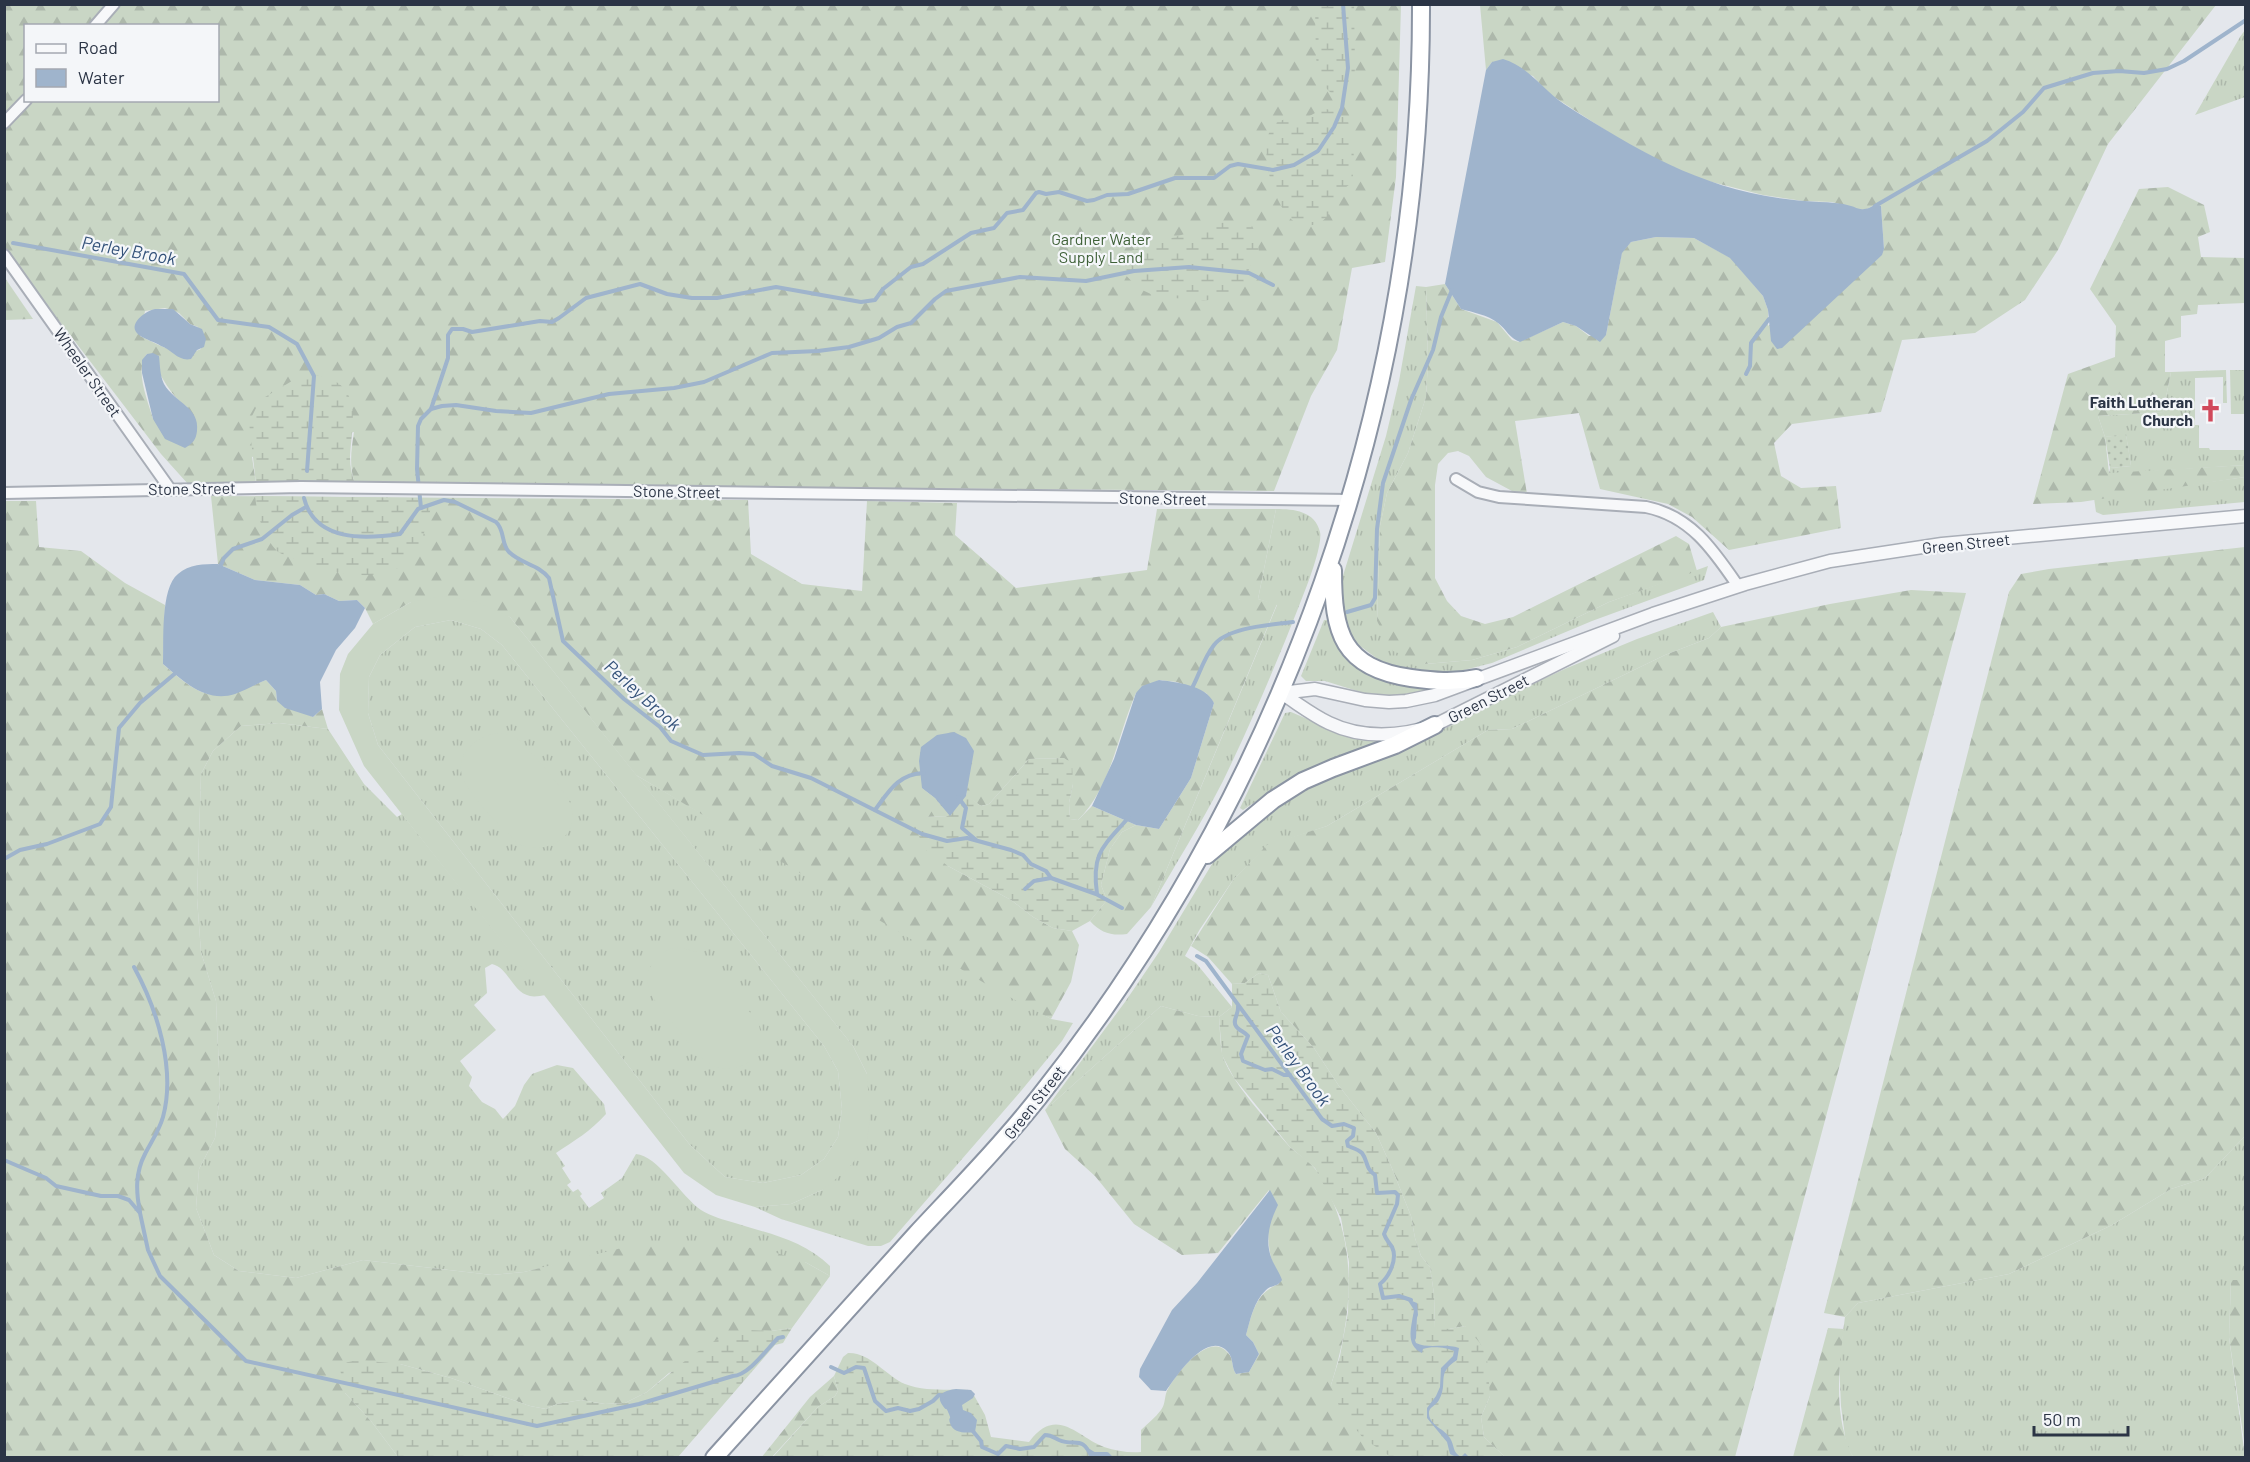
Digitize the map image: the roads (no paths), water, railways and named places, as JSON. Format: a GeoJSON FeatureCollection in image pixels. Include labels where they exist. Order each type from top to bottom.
{"type":"FeatureCollection","features":[{"type":"Feature","properties":{"kind":"highway"},"geometry":{"type":"LineString","coordinates":[[1281,693],[1333,556],[1384,368],[1403,263],[1416,147],[1421,4]]}},
{"type":"Feature","properties":{"kind":"highway"},"geometry":{"type":"LineString","coordinates":[[1333,556],[1337,624],[1347,647],[1355,656],[1378,670],[1406,677],[1443,682],[1476,678]]}},
{"type":"Feature","properties":{"kind":"highway","name":"Green Street"},"geometry":{"type":"LineString","coordinates":[[714,1458],[976,1171],[1040,1096],[1136,962],[1194,868],[1236,790],[1281,693]]}},
{"type":"Feature","properties":{"kind":"highway"},"geometry":{"type":"LineString","coordinates":[[1194,868],[1247,819],[1293,787],[1323,772],[1395,745],[1435,725]]}},
{"type":"Feature","properties":{"kind":"street"},"geometry":{"type":"LineString","coordinates":[[97,24],[114,4]]}},
{"type":"Feature","properties":{"kind":"street"},"geometry":{"type":"LineString","coordinates":[[4,123],[24,102]]}},
{"type":"Feature","properties":{"kind":"street","name":"Wheeler Street"},"geometry":{"type":"LineString","coordinates":[[4,255],[170,489]]}},
{"type":"Feature","properties":{"kind":"street"},"geometry":{"type":"LineString","coordinates":[[1456,479],[1478,492],[1499,497],[1646,507],[1665,512],[1684,522],[1701,537],[1738,586]]}},
{"type":"Feature","properties":{"kind":"street","name":"Stone Street"},"geometry":{"type":"LineString","coordinates":[[4,493],[301,487],[1350,500]]}},
{"type":"Feature","properties":{"kind":"street","name":"Green Street"},"geometry":{"type":"LineString","coordinates":[[1281,693],[1315,689],[1373,701],[1397,702],[1435,695],[1476,678],[1692,601],[1811,566],[1867,554],[1954,543],[2246,516]]}},
{"type":"Feature","properties":{"kind":"street","name":"Green Street"},"geometry":{"type":"LineString","coordinates":[[1281,693],[1324,721],[1349,730],[1403,734],[1435,725],[1625,630],[1692,601]]}},
{"type":"Feature","properties":{"kind":"water"},"geometry":{"type":"Polygon","coordinates":[[[1503,59],[1520,67],[1556,98],[1595,124],[1655,157],[1715,183],[1782,199],[1835,203],[1860,209],[1876,204],[1881,206],[1884,249],[1882,255],[1782,348],[1777,349],[1771,341],[1768,310],[1763,296],[1730,258],[1694,238],[1656,237],[1631,242],[1622,253],[1606,335],[1600,342],[1576,326],[1563,322],[1520,342],[1516,340],[1494,320],[1461,309],[1445,284],[1486,70],[1492,62],[1503,59]]]}},
{"type":"Feature","properties":{"kind":"water"},"geometry":{"type":"Polygon","coordinates":[[[155,309],[173,309],[190,324],[202,329],[206,339],[204,347],[197,350],[191,359],[183,359],[139,335],[135,327],[138,319],[146,312],[155,309]]]}},
{"type":"Feature","properties":{"kind":"water"},"geometry":{"type":"Polygon","coordinates":[[[153,353],[159,356],[164,384],[195,416],[196,437],[185,448],[165,439],[153,419],[142,373],[142,360],[147,354],[153,353]]]}},
{"type":"Feature","properties":{"kind":"water"},"geometry":{"type":"Polygon","coordinates":[[[218,564],[255,580],[300,585],[316,595],[324,594],[339,601],[357,600],[365,608],[355,628],[336,650],[320,682],[322,709],[313,717],[285,708],[277,701],[276,691],[266,680],[235,694],[214,696],[196,689],[163,664],[164,616],[172,581],[178,574],[192,566],[218,564]]]}},
{"type":"Feature","properties":{"kind":"water"},"geometry":{"type":"Polygon","coordinates":[[[1159,680],[1197,688],[1210,697],[1214,703],[1191,778],[1159,829],[1136,825],[1092,806],[1114,759],[1136,693],[1142,686],[1159,680]]]}},
{"type":"Feature","properties":{"kind":"water"},"geometry":{"type":"Polygon","coordinates":[[[954,732],[966,738],[974,751],[966,796],[950,816],[935,798],[922,788],[919,761],[921,747],[937,735],[954,732]]]}},
{"type":"Feature","properties":{"kind":"water"},"geometry":{"type":"Polygon","coordinates":[[[1270,1190],[1278,1205],[1270,1226],[1269,1248],[1282,1280],[1279,1284],[1266,1290],[1253,1311],[1246,1335],[1253,1342],[1259,1354],[1249,1372],[1236,1374],[1228,1352],[1220,1346],[1211,1346],[1184,1366],[1166,1391],[1151,1390],[1139,1377],[1140,1369],[1172,1310],[1197,1283],[1270,1190]]]}},
{"type":"Feature","properties":{"kind":"water"},"geometry":{"type":"Polygon","coordinates":[[[1407,1299],[1417,1303],[1418,1315],[1414,1332],[1416,1343],[1426,1346],[1459,1348],[1457,1360],[1444,1374],[1442,1394],[1429,1414],[1432,1422],[1448,1435],[1455,1451],[1461,1457],[1450,1454],[1447,1442],[1427,1418],[1427,1408],[1440,1387],[1441,1368],[1453,1356],[1454,1351],[1430,1347],[1423,1349],[1422,1353],[1416,1349],[1410,1334],[1414,1310],[1407,1299]]]}},
{"type":"Feature","properties":{"kind":"water"},"geometry":{"type":"Polygon","coordinates":[[[956,1389],[971,1390],[975,1394],[962,1405],[963,1410],[971,1413],[977,1420],[975,1432],[961,1432],[954,1429],[950,1423],[948,1412],[940,1398],[942,1393],[956,1389]]]}},
{"type":"Feature","properties":{"kind":"waterway"},"geometry":{"type":"LineString","coordinates":[[431,409],[448,358],[448,335],[452,329],[472,332],[540,321],[552,322],[586,298],[640,284],[667,294],[692,298],[717,298],[776,287],[861,302],[875,300],[883,289],[911,267],[923,264],[971,233],[994,228],[1007,213],[1023,210],[1039,192],[1046,194],[1059,192],[1087,201],[1107,195],[1128,194],[1175,178],[1214,178],[1230,166],[1238,164],[1273,170],[1294,165],[1318,151],[1334,127],[1342,108],[1348,68],[1343,4]]}},
{"type":"Feature","properties":{"kind":"waterway"},"geometry":{"type":"LineString","coordinates":[[1875,206],[1987,141],[2023,112],[2044,88],[2093,73],[2119,71],[2144,73],[2167,69],[2184,61],[2246,20]]}},
{"type":"Feature","properties":{"kind":"waterway","name":"Perley Brook"},"geometry":{"type":"LineString","coordinates":[[13,243],[184,274],[218,320],[269,327],[297,344],[314,376],[307,471]]}},
{"type":"Feature","properties":{"kind":"waterway"},"geometry":{"type":"LineString","coordinates":[[421,508],[417,469],[418,426],[421,419],[431,409],[442,406],[456,405],[531,413],[609,394],[674,388],[704,382],[772,353],[849,347],[879,338],[897,327],[911,323],[946,291],[1020,277],[1086,281],[1134,271],[1189,267],[1249,273],[1273,285]]}},
{"type":"Feature","properties":{"kind":"waterway"},"geometry":{"type":"LineString","coordinates":[[1347,612],[1371,605],[1375,598],[1377,529],[1383,483],[1411,400],[1433,350],[1441,317],[1452,290]]}},
{"type":"Feature","properties":{"kind":"waterway"},"geometry":{"type":"LineString","coordinates":[[1746,374],[1750,366],[1751,343],[1769,319]]}},
{"type":"Feature","properties":{"kind":"waterway","name":"Perley Brook"},"geometry":{"type":"LineString","coordinates":[[304,498],[310,512],[319,523],[330,530],[357,536],[400,534],[418,509],[444,500],[455,502],[496,522],[501,529],[509,552],[545,573],[549,578],[563,641],[624,699],[660,727],[671,741],[703,755],[754,754],[772,766],[811,778],[922,834],[947,841],[967,838],[1023,855],[1031,864],[1046,871],[1051,878],[1096,894],[1122,908]]}},
{"type":"Feature","properties":{"kind":"waterway"},"geometry":{"type":"LineString","coordinates":[[219,569],[224,558],[233,549],[262,539],[306,507]]}},
{"type":"Feature","properties":{"kind":"waterway"},"geometry":{"type":"LineString","coordinates":[[1191,690],[1207,656],[1221,639],[1229,634],[1250,628],[1293,622]]}},
{"type":"Feature","properties":{"kind":"waterway"},"geometry":{"type":"LineString","coordinates":[[4,859],[20,850],[47,844],[100,824],[111,807],[119,728],[140,703],[178,671]]}},
{"type":"Feature","properties":{"kind":"waterway"},"geometry":{"type":"LineString","coordinates":[[875,810],[901,780],[924,773]]}},
{"type":"Feature","properties":{"kind":"waterway"},"geometry":{"type":"LineString","coordinates":[[958,797],[966,808],[962,828],[976,840]]}},
{"type":"Feature","properties":{"kind":"waterway"},"geometry":{"type":"LineString","coordinates":[[1097,894],[1096,868],[1101,851],[1129,817]]}},
{"type":"Feature","properties":{"kind":"waterway"},"geometry":{"type":"LineString","coordinates":[[1025,889],[1034,881],[1051,878]]}},
{"type":"Feature","properties":{"kind":"waterway","name":"Perley Brook"},"geometry":{"type":"LineString","coordinates":[[1197,956],[1206,961],[1322,1119],[1332,1126],[1344,1124],[1354,1128],[1353,1136],[1347,1141],[1348,1146],[1359,1150],[1364,1156],[1370,1170],[1375,1175],[1377,1193],[1395,1192],[1398,1195],[1397,1204],[1384,1234],[1394,1252],[1393,1262],[1387,1277],[1380,1284],[1383,1298],[1399,1296],[1411,1300]]}},
{"type":"Feature","properties":{"kind":"waterway"},"geometry":{"type":"LineString","coordinates":[[134,967],[157,1020],[166,1060],[167,1079],[163,1117],[142,1161],[138,1175],[137,1190],[140,1212]]}},
{"type":"Feature","properties":{"kind":"waterway"},"geometry":{"type":"LineString","coordinates":[[1238,1007],[1235,1024],[1248,1036],[1241,1054],[1243,1061],[1265,1070],[1272,1069],[1284,1075],[1290,1075]]}},
{"type":"Feature","properties":{"kind":"waterway"},"geometry":{"type":"LineString","coordinates":[[4,1160],[46,1178],[56,1186],[101,1196],[118,1196],[129,1200],[140,1213],[148,1250],[160,1276],[246,1361],[537,1426],[639,1404],[739,1375],[751,1367],[778,1338],[783,1337]]}},
{"type":"Feature","properties":{"kind":"waterway","name":"Perley Brook"},"geometry":{"type":"LineString","coordinates":[[1414,1338],[1415,1316]]}},
{"type":"Feature","properties":{"kind":"waterway"},"geometry":{"type":"LineString","coordinates":[[831,1367],[844,1373],[856,1367],[864,1368],[875,1401],[886,1411],[898,1408],[910,1411],[919,1409],[939,1395],[944,1396]]}},
{"type":"Feature","properties":{"kind":"waterway"},"geometry":{"type":"LineString","coordinates":[[972,1430],[981,1441],[982,1447],[998,1454],[1006,1446],[1020,1449],[1034,1447],[1045,1435],[1065,1442],[1081,1444],[1085,1446],[1092,1458]]}},
{"type":"Feature","properties":{"kind":"waterway"},"geometry":{"type":"LineString","coordinates":[[1089,1451],[1094,1454],[1107,1454],[1111,1458]]}},
{"type":"Feature","properties":{"kind":"place","name":"Faith Lutheran Church"},"geometry":{"type":"Point","coordinates":[2211,410]}},
{"type":"Feature","properties":{"kind":"park label","name":"Gardner Water Supply Land"},"geometry":{"type":"Point","coordinates":[1101,247]}}]}
